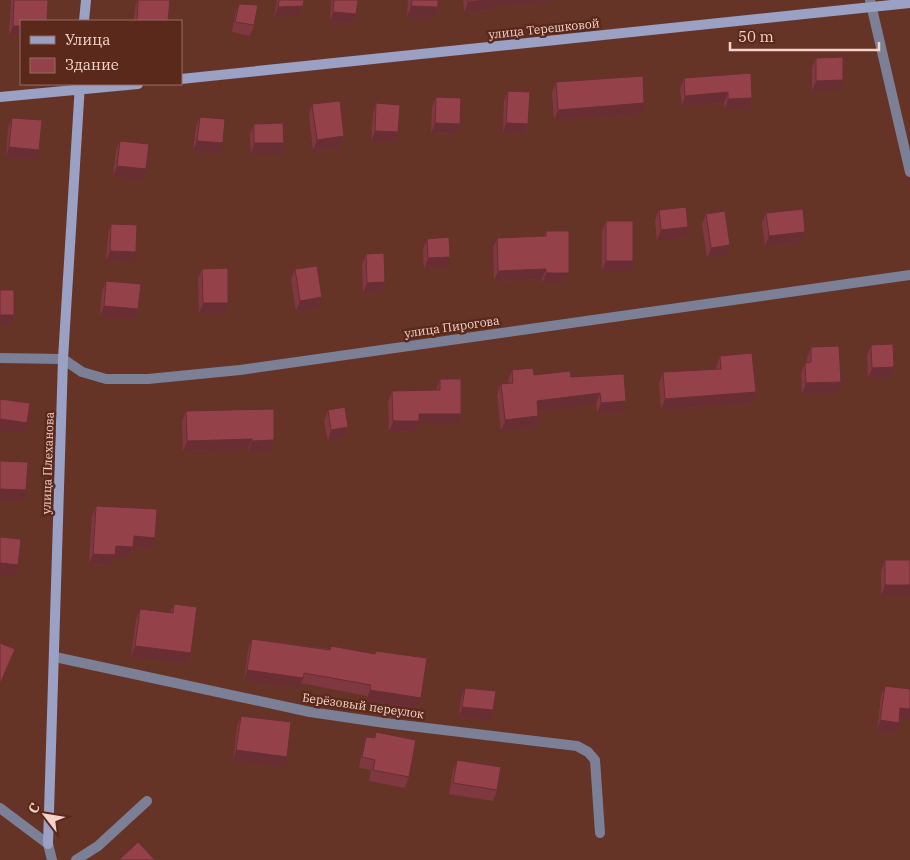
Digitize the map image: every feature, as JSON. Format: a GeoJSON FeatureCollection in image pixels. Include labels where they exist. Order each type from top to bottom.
{"type":"FeatureCollection","features":[{"type":"Feature","properties":{"kind":"main road"},"geometry":{"type":"LineString","coordinates":[[84,20],[86,0]]}},
{"type":"Feature","properties":{"kind":"main road","name":"улица Терешковой"},"geometry":{"type":"LineString","coordinates":[[182,79],[871,4],[910,3]]}},
{"type":"Feature","properties":{"kind":"main road"},"geometry":{"type":"LineString","coordinates":[[0,97],[80,87],[119,85]]}},
{"type":"Feature","properties":{"kind":"main road","name":"улица Плеханова"},"geometry":{"type":"LineString","coordinates":[[48,844],[63,359],[80,87]]}},
{"type":"Feature","properties":{"kind":"street"},"geometry":{"type":"LineString","coordinates":[[871,4],[910,172]]}},
{"type":"Feature","properties":{"kind":"street","name":"улица Пирогова"},"geometry":{"type":"LineString","coordinates":[[63,359],[82,372],[106,379],[157,378],[240,370],[910,275]]}},
{"type":"Feature","properties":{"kind":"street"},"geometry":{"type":"LineString","coordinates":[[0,358],[63,359]]}},
{"type":"Feature","properties":{"kind":"street","name":"Берёзовый переулок"},"geometry":{"type":"LineString","coordinates":[[55,657],[310,712],[577,746],[588,752],[595,760],[600,833]]}},
{"type":"Feature","properties":{"kind":"street"},"geometry":{"type":"LineString","coordinates":[[76,860],[103,842],[147,801]]}},
{"type":"Feature","properties":{"kind":"street"},"geometry":{"type":"LineString","coordinates":[[0,808],[48,844],[52,860]]}},
{"type":"Feature","properties":{"kind":"building"},"geometry":{"type":"Polygon","coordinates":[[[14,0],[48,0],[47,20],[20,20],[20,26],[13,26],[14,0]]]}},
{"type":"Feature","properties":{"kind":"building"},"geometry":{"type":"Polygon","coordinates":[[[138,0],[170,0],[168,20],[137,20],[138,0]]]}},
{"type":"Feature","properties":{"kind":"building"},"geometry":{"type":"Polygon","coordinates":[[[279,0],[304,0],[303,6],[278,7],[279,0]]]}},
{"type":"Feature","properties":{"kind":"building"},"geometry":{"type":"Polygon","coordinates":[[[334,0],[358,0],[356,14],[333,12],[334,0]]]}},
{"type":"Feature","properties":{"kind":"building"},"geometry":{"type":"Polygon","coordinates":[[[412,0],[438,0],[438,7],[411,6],[412,0]]]}},
{"type":"Feature","properties":{"kind":"building"},"geometry":{"type":"Polygon","coordinates":[[[467,0],[488,0],[468,2],[467,0]]]}},
{"type":"Feature","properties":{"kind":"building"},"geometry":{"type":"Polygon","coordinates":[[[239,4],[258,5],[254,25],[235,22],[239,4]]]}},
{"type":"Feature","properties":{"kind":"building"},"geometry":{"type":"Polygon","coordinates":[[[843,57],[843,80],[816,81],[816,58],[843,57]]]}},
{"type":"Feature","properties":{"kind":"building"},"geometry":{"type":"Polygon","coordinates":[[[751,73],[752,98],[728,99],[728,92],[685,96],[684,78],[751,73]]]}},
{"type":"Feature","properties":{"kind":"building"},"geometry":{"type":"Polygon","coordinates":[[[643,76],[644,103],[558,110],[556,82],[643,76]]]}},
{"type":"Feature","properties":{"kind":"building"},"geometry":{"type":"Polygon","coordinates":[[[508,91],[530,92],[528,124],[506,123],[508,91]]]}},
{"type":"Feature","properties":{"kind":"building"},"geometry":{"type":"Polygon","coordinates":[[[436,97],[461,98],[460,124],[435,123],[436,97]]]}},
{"type":"Feature","properties":{"kind":"building"},"geometry":{"type":"Polygon","coordinates":[[[340,101],[344,136],[317,140],[312,104],[340,101]]]}},
{"type":"Feature","properties":{"kind":"building"},"geometry":{"type":"Polygon","coordinates":[[[376,103],[400,105],[398,132],[375,131],[376,103]]]}},
{"type":"Feature","properties":{"kind":"building"},"geometry":{"type":"Polygon","coordinates":[[[200,117],[225,119],[223,143],[197,141],[200,117]]]}},
{"type":"Feature","properties":{"kind":"building"},"geometry":{"type":"Polygon","coordinates":[[[12,118],[42,120],[39,150],[9,147],[12,118]]]}},
{"type":"Feature","properties":{"kind":"building"},"geometry":{"type":"Polygon","coordinates":[[[283,123],[284,143],[254,143],[254,124],[283,123]]]}},
{"type":"Feature","properties":{"kind":"building"},"geometry":{"type":"Polygon","coordinates":[[[120,141],[149,144],[146,169],[117,166],[120,141]]]}},
{"type":"Feature","properties":{"kind":"building"},"geometry":{"type":"Polygon","coordinates":[[[686,207],[688,227],[661,230],[659,210],[686,207]]]}},
{"type":"Feature","properties":{"kind":"building"},"geometry":{"type":"Polygon","coordinates":[[[803,209],[805,232],[769,236],[766,213],[803,209]]]}},
{"type":"Feature","properties":{"kind":"building"},"geometry":{"type":"Polygon","coordinates":[[[725,211],[730,245],[711,248],[706,214],[725,211]]]}},
{"type":"Feature","properties":{"kind":"building"},"geometry":{"type":"Polygon","coordinates":[[[606,221],[633,221],[633,261],[606,261],[606,221]]]}},
{"type":"Feature","properties":{"kind":"building"},"geometry":{"type":"Polygon","coordinates":[[[111,224],[137,225],[136,252],[110,251],[111,224]]]}},
{"type":"Feature","properties":{"kind":"building"},"geometry":{"type":"Polygon","coordinates":[[[546,231],[569,231],[569,273],[546,273],[546,269],[498,271],[497,238],[546,236],[546,231]]]}},
{"type":"Feature","properties":{"kind":"building"},"geometry":{"type":"Polygon","coordinates":[[[449,237],[450,257],[428,258],[427,239],[449,237]]]}},
{"type":"Feature","properties":{"kind":"building"},"geometry":{"type":"Polygon","coordinates":[[[384,253],[385,282],[367,283],[366,254],[384,253]]]}},
{"type":"Feature","properties":{"kind":"building"},"geometry":{"type":"Polygon","coordinates":[[[317,266],[322,297],[300,301],[295,269],[317,266]]]}},
{"type":"Feature","properties":{"kind":"building"},"geometry":{"type":"Polygon","coordinates":[[[228,268],[228,303],[203,303],[202,269],[228,268]]]}},
{"type":"Feature","properties":{"kind":"building"},"geometry":{"type":"Polygon","coordinates":[[[106,281],[141,284],[138,309],[104,306],[106,281]]]}},
{"type":"Feature","properties":{"kind":"building"},"geometry":{"type":"Polygon","coordinates":[[[0,290],[14,290],[14,315],[0,315],[0,290]]]}},
{"type":"Feature","properties":{"kind":"building"},"geometry":{"type":"Polygon","coordinates":[[[893,344],[894,367],[872,368],[871,345],[893,344]]]}},
{"type":"Feature","properties":{"kind":"building"},"geometry":{"type":"Polygon","coordinates":[[[839,346],[841,382],[806,383],[805,363],[811,362],[811,347],[839,346]]]}},
{"type":"Feature","properties":{"kind":"building"},"geometry":{"type":"Polygon","coordinates":[[[752,353],[756,392],[665,399],[663,372],[721,369],[720,356],[752,353]]]}},
{"type":"Feature","properties":{"kind":"building"},"geometry":{"type":"Polygon","coordinates":[[[533,368],[534,375],[570,371],[571,377],[624,374],[626,401],[601,403],[600,393],[537,401],[538,416],[505,420],[501,384],[513,383],[512,370],[533,368]]]}},
{"type":"Feature","properties":{"kind":"building"},"geometry":{"type":"Polygon","coordinates":[[[440,379],[461,379],[461,414],[419,414],[419,421],[393,421],[392,391],[440,390],[440,379]]]}},
{"type":"Feature","properties":{"kind":"building"},"geometry":{"type":"Polygon","coordinates":[[[0,399],[30,403],[27,423],[0,419],[0,399]]]}},
{"type":"Feature","properties":{"kind":"building"},"geometry":{"type":"Polygon","coordinates":[[[345,407],[348,427],[331,430],[328,410],[345,407]]]}},
{"type":"Feature","properties":{"kind":"building"},"geometry":{"type":"Polygon","coordinates":[[[274,409],[274,440],[187,441],[186,411],[274,409]]]}},
{"type":"Feature","properties":{"kind":"building"},"geometry":{"type":"Polygon","coordinates":[[[0,461],[28,462],[26,490],[0,489],[0,461]]]}},
{"type":"Feature","properties":{"kind":"building"},"geometry":{"type":"Polygon","coordinates":[[[96,506],[157,509],[155,538],[134,536],[133,547],[116,546],[115,555],[93,554],[96,506]]]}},
{"type":"Feature","properties":{"kind":"building"},"geometry":{"type":"Polygon","coordinates":[[[0,537],[21,539],[18,565],[0,563],[0,537]]]}},
{"type":"Feature","properties":{"kind":"building"},"geometry":{"type":"Polygon","coordinates":[[[885,560],[910,560],[910,585],[885,585],[885,560]]]}},
{"type":"Feature","properties":{"kind":"building"},"geometry":{"type":"Polygon","coordinates":[[[174,604],[197,607],[191,653],[135,646],[140,609],[173,613],[174,604]]]}},
{"type":"Feature","properties":{"kind":"building"},"geometry":{"type":"Polygon","coordinates":[[[252,639],[330,650],[331,646],[375,654],[376,651],[427,658],[421,698],[370,690],[371,685],[304,673],[303,678],[247,670],[252,639]]]}},
{"type":"Feature","properties":{"kind":"building"},"geometry":{"type":"Polygon","coordinates":[[[0,643],[15,649],[0,684],[0,643]]]}},
{"type":"Feature","properties":{"kind":"building"},"geometry":{"type":"Polygon","coordinates":[[[885,686],[910,689],[910,709],[900,708],[899,723],[880,720],[885,686]]]}},
{"type":"Feature","properties":{"kind":"building"},"geometry":{"type":"Polygon","coordinates":[[[465,688],[496,691],[493,710],[462,707],[465,688]]]}},
{"type":"Feature","properties":{"kind":"building"},"geometry":{"type":"Polygon","coordinates":[[[241,716],[291,722],[287,757],[236,750],[241,716]]]}},
{"type":"Feature","properties":{"kind":"building"},"geometry":{"type":"Polygon","coordinates":[[[376,732],[416,740],[409,777],[373,770],[375,760],[362,757],[366,737],[375,738],[376,732]]]}},
{"type":"Feature","properties":{"kind":"building"},"geometry":{"type":"Polygon","coordinates":[[[457,760],[501,767],[497,790],[453,783],[457,760]]]}},
{"type":"Feature","properties":{"kind":"building"},"geometry":{"type":"Polygon","coordinates":[[[138,842],[155,860],[119,860],[138,842]]]}}]}
